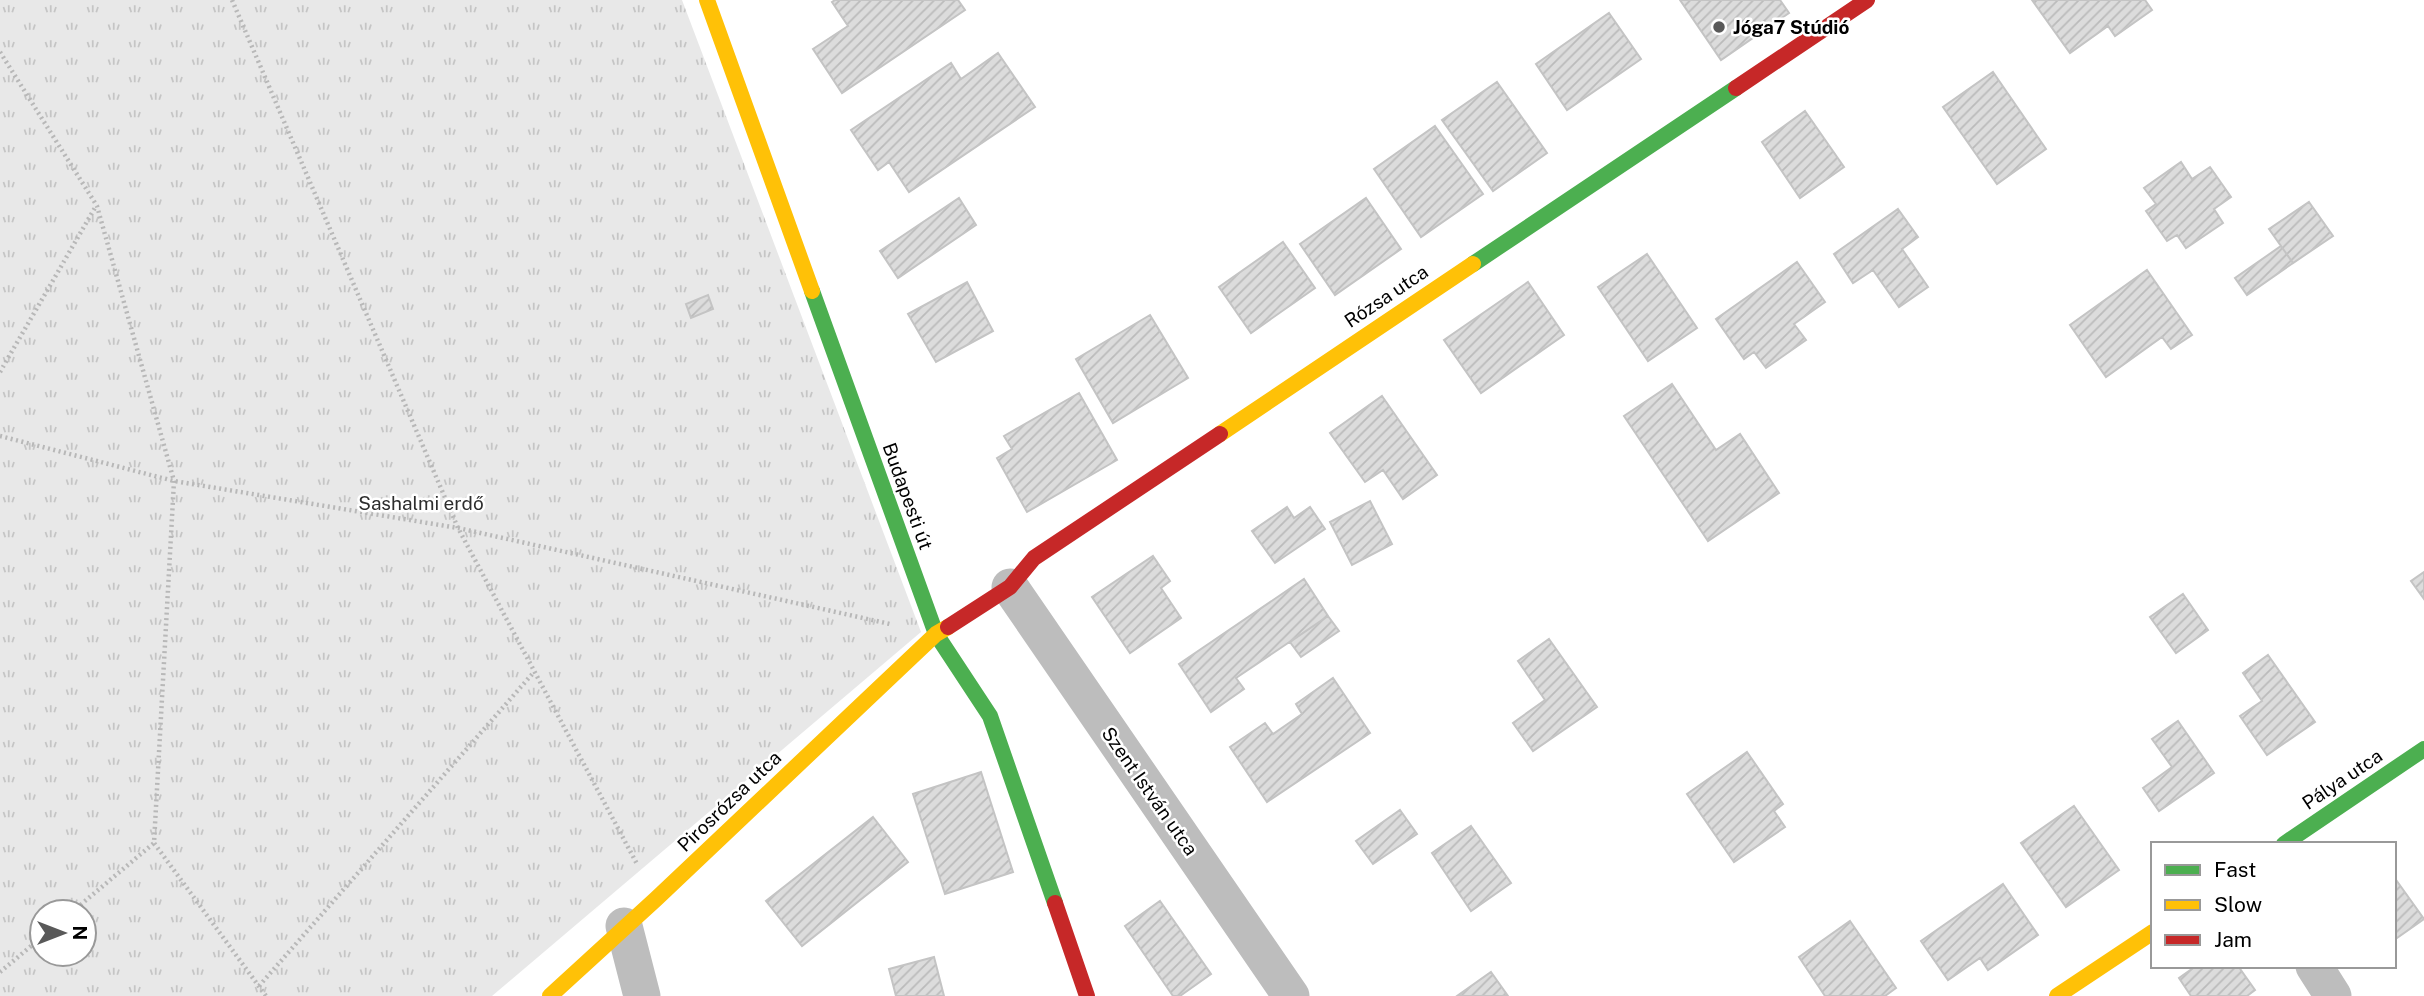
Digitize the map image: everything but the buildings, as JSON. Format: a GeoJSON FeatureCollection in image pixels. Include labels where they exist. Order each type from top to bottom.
{"type":"FeatureCollection","features":[{"type":"Feature","properties":{"kind":"street","name":"Budapesti út"},"geometry":{"type":"LineString","coordinates":[[707,0],[936,634],[990,716],[1087,996]]}},
{"type":"Feature","properties":{"kind":"street","name":"Rózsa utca"},"geometry":{"type":"LineString","coordinates":[[936,634],[1010,587],[1034,558],[1867,0]]}},
{"type":"Feature","properties":{"kind":"street","name":"Szent István utca"},"geometry":{"type":"LineString","coordinates":[[1010,587],[1291,996]]}},
{"type":"Feature","properties":{"kind":"street","name":"Pirosrózsa utca"},"geometry":{"type":"LineString","coordinates":[[550,996],[936,634]]}},
{"type":"Feature","properties":{"kind":"street","name":"Pálya utca"},"geometry":{"type":"LineString","coordinates":[[2287,842],[2424,749]]}},
{"type":"Feature","properties":{"kind":"street"},"geometry":{"type":"LineString","coordinates":[[624,926],[642,996]]}},
{"type":"Feature","properties":{"kind":"street"},"geometry":{"type":"LineString","coordinates":[[2057,996],[2151,933]]}},
{"type":"Feature","properties":{"kind":"street"},"geometry":{"type":"LineString","coordinates":[[2315,968],[2333,996]]}},
{"type":"Feature","properties":{"kind":"path"},"geometry":{"type":"LineString","coordinates":[[232,0],[458,528],[656,899]]}},
{"type":"Feature","properties":{"kind":"path"},"geometry":{"type":"LineString","coordinates":[[0,52],[97,206],[174,481],[154,843],[266,996]]}},
{"type":"Feature","properties":{"kind":"path"},"geometry":{"type":"LineString","coordinates":[[0,372],[97,206]]}},
{"type":"Feature","properties":{"kind":"path"},"geometry":{"type":"LineString","coordinates":[[0,436],[174,481],[458,528],[936,634]]}},
{"type":"Feature","properties":{"kind":"path"},"geometry":{"type":"LineString","coordinates":[[259,986],[534,672]]}},
{"type":"Feature","properties":{"kind":"path"},"geometry":{"type":"LineString","coordinates":[[89,898],[154,843]]}},
{"type":"Feature","properties":{"kind":"path"},"geometry":{"type":"LineString","coordinates":[[0,972],[28,949]]}},
{"type":"Feature","properties":{"kind":"green space","name":"Sashalmi erdő"},"geometry":{"type":"Polygon","coordinates":[[[0,0],[682,0],[921,632],[492,996],[0,996],[0,0]]]}},
{"type":"Feature","properties":{"kind":"traffic: fast"},"geometry":{"type":"LineString","coordinates":[[1473,264],[1736,88]]}},
{"type":"Feature","properties":{"kind":"traffic: fast"},"geometry":{"type":"LineString","coordinates":[[812,291],[936,634],[990,716],[1055,903]]}},
{"type":"Feature","properties":{"kind":"traffic: fast"},"geometry":{"type":"LineString","coordinates":[[2287,842],[2424,749]]}},
{"type":"Feature","properties":{"kind":"traffic: slow"},"geometry":{"type":"LineString","coordinates":[[707,0],[812,291]]}},
{"type":"Feature","properties":{"kind":"traffic: slow"},"geometry":{"type":"LineString","coordinates":[[1220,434],[1473,264]]}},
{"type":"Feature","properties":{"kind":"traffic: slow"},"geometry":{"type":"LineString","coordinates":[[550,996],[936,634],[948,627]]}},
{"type":"Feature","properties":{"kind":"traffic: slow"},"geometry":{"type":"LineString","coordinates":[[2057,996],[2151,933]]}},
{"type":"Feature","properties":{"kind":"traffic: jam"},"geometry":{"type":"LineString","coordinates":[[1736,88],[1867,0]]}},
{"type":"Feature","properties":{"kind":"traffic: jam"},"geometry":{"type":"LineString","coordinates":[[948,627],[1010,587],[1034,558],[1220,434]]}},
{"type":"Feature","properties":{"kind":"traffic: jam"},"geometry":{"type":"LineString","coordinates":[[1055,903],[1087,996]]}},
{"type":"Feature","properties":{"kind":"place","name":"Jóga7 Stúdió"},"geometry":{"type":"Point","coordinates":[1719,27]}}]}
